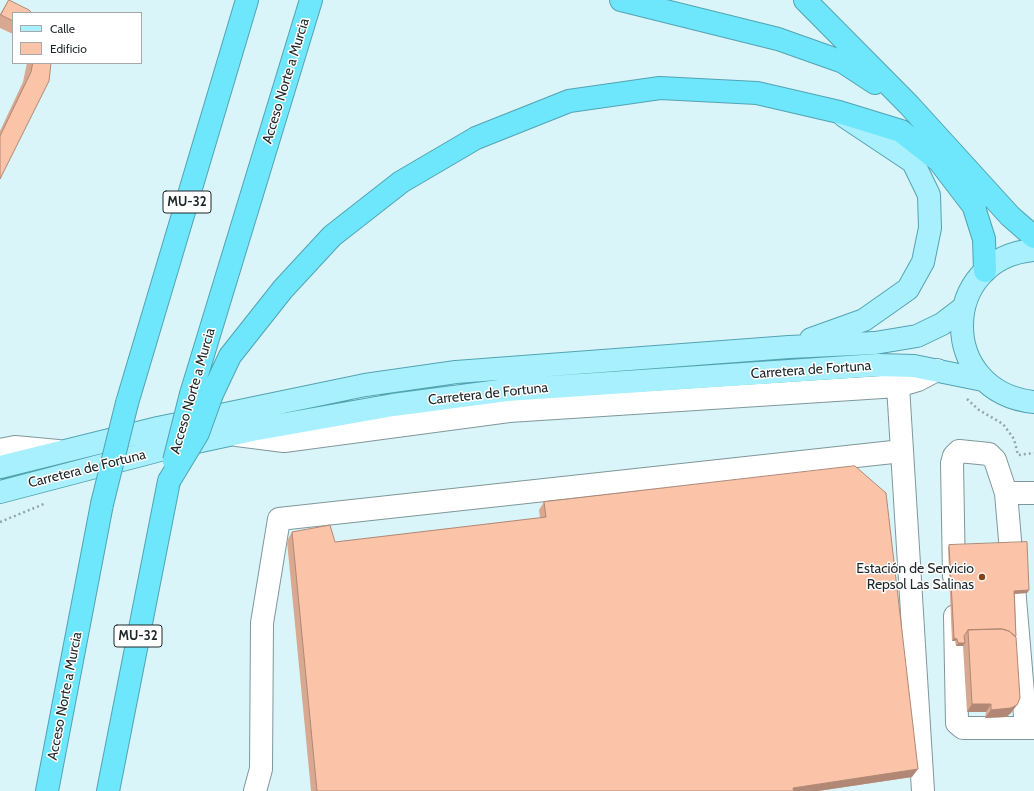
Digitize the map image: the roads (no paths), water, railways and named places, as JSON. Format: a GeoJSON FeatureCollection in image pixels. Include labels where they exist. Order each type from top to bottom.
{"type":"FeatureCollection","features":[{"type":"Feature","properties":{"kind":"highway","name":"Acceso Norte a Murcia"},"geometry":{"type":"LineString","coordinates":[[47,791],[102,504],[127,403],[247,0]]}},
{"type":"Feature","properties":{"kind":"highway"},"geometry":{"type":"LineString","coordinates":[[621,0],[778,39],[843,62],[909,105]]}},
{"type":"Feature","properties":{"kind":"highway"},"geometry":{"type":"LineString","coordinates":[[805,0],[909,105],[945,144],[955,158],[1010,216],[1034,237]]}},
{"type":"Feature","properties":{"kind":"highway","name":"Acceso Norte a Murcia"},"geometry":{"type":"LineString","coordinates":[[108,791],[169,481],[191,394],[308,8]]}},
{"type":"Feature","properties":{"kind":"highway"},"geometry":{"type":"LineString","coordinates":[[169,481],[198,434],[212,394],[230,356],[283,288],[332,236],[401,182],[476,138],[569,101],[660,88],[757,92],[839,112],[901,131],[939,161],[975,208]]}},
{"type":"Feature","properties":{"kind":"highway"},"geometry":{"type":"LineString","coordinates":[[955,158],[975,208],[984,239],[985,271]]}},
{"type":"Feature","properties":{"kind":"main road"},"geometry":{"type":"LineString","coordinates":[[789,346],[864,320],[908,289],[923,262],[930,228],[929,195],[913,162],[839,112]]}},
{"type":"Feature","properties":{"kind":"main road"},"geometry":{"type":"LineString","coordinates":[[1034,250],[1015,253],[999,260],[985,271],[972,288],[964,308],[962,334],[968,358],[983,380],[1000,393],[1020,400],[1034,402]]}},
{"type":"Feature","properties":{"kind":"main road","name":"Carretera de Fortuna"},"geometry":{"type":"LineString","coordinates":[[0,467],[247,408],[333,390],[456,372],[789,346],[875,343],[917,336],[942,324],[964,308]]}},
{"type":"Feature","properties":{"kind":"main road","name":"Carretera de Fortuna"},"geometry":{"type":"LineString","coordinates":[[0,492],[164,449],[234,434],[393,405],[507,390],[878,365],[914,366],[983,380]]}},
{"type":"Feature","properties":{"kind":"street"},"geometry":{"type":"LineString","coordinates":[[234,434],[284,441],[509,411],[898,386],[918,380],[937,370]]}},
{"type":"Feature","properties":{"kind":"street"},"geometry":{"type":"LineString","coordinates":[[898,386],[923,791]]}},
{"type":"Feature","properties":{"kind":"street"},"geometry":{"type":"LineString","coordinates":[[0,450],[15,447],[65,451]]}},
{"type":"Feature","properties":{"kind":"street"},"geometry":{"type":"LineString","coordinates":[[255,791],[261,769],[262,623],[279,520],[902,451]]}},
{"type":"Feature","properties":{"kind":"street"},"geometry":{"type":"LineString","coordinates":[[959,451],[990,454],[995,460],[1006,493],[1030,728],[963,728],[957,723],[952,463],[954,456],[959,451]]}},
{"type":"Feature","properties":{"kind":"street"},"geometry":{"type":"LineString","coordinates":[[0,502],[49,480]]}},
{"type":"Feature","properties":{"kind":"street"},"geometry":{"type":"LineString","coordinates":[[1006,493],[1034,493]]}},
{"type":"Feature","properties":{"kind":"place","name":"Estación de Servicio Repsol Las Salinas"},"geometry":{"type":"Point","coordinates":[982,577]}}]}
